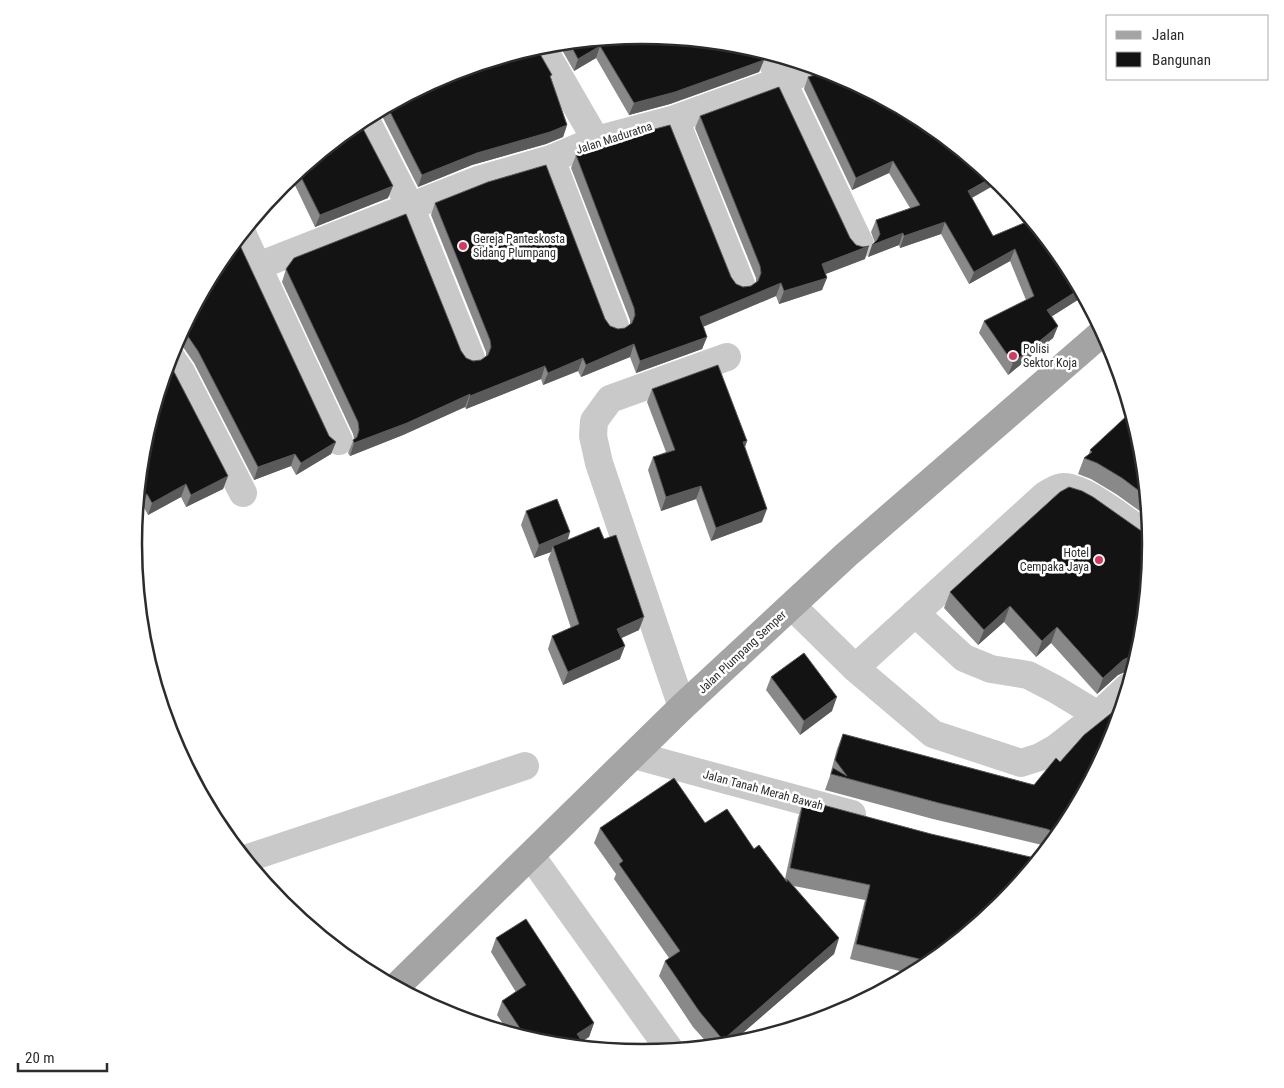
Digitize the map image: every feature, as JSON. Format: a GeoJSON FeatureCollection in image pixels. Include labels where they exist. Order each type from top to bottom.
{"type":"FeatureCollection","features":[{"type":"Feature","properties":{"kind":"main road","name":"Jalan Plumpang Semper"},"geometry":{"type":"LineString","coordinates":[[401,982],[682,707],[846,555],[1097,337]]}},
{"type":"Feature","properties":{"kind":"street"},"geometry":{"type":"LineString","coordinates":[[546,53],[596,140]]}},
{"type":"Feature","properties":{"kind":"street"},"geometry":{"type":"LineString","coordinates":[[771,61],[860,244]]}},
{"type":"Feature","properties":{"kind":"street","name":"Jalan Maduratna"},"geometry":{"type":"LineString","coordinates":[[258,266],[478,180],[551,160],[596,140],[675,119],[807,72]]}},
{"type":"Feature","properties":{"kind":"street"},"geometry":{"type":"LineString","coordinates":[[675,119],[741,284]]}},
{"type":"Feature","properties":{"kind":"street"},"geometry":{"type":"LineString","coordinates":[[369,125],[410,206],[471,358]]}},
{"type":"Feature","properties":{"kind":"street"},"geometry":{"type":"LineString","coordinates":[[551,160],[615,326]]}},
{"type":"Feature","properties":{"kind":"street"},"geometry":{"type":"LineString","coordinates":[[245,239],[339,441]]}},
{"type":"Feature","properties":{"kind":"street"},"geometry":{"type":"LineString","coordinates":[[682,707],[599,463],[593,436],[594,421],[610,399],[727,357]]}},
{"type":"Feature","properties":{"kind":"street"},"geometry":{"type":"LineString","coordinates":[[176,364],[243,493]]}},
{"type":"Feature","properties":{"kind":"street"},"geometry":{"type":"LineString","coordinates":[[855,668],[1045,494],[1061,487],[1073,488],[1110,509],[1142,532]]}},
{"type":"Feature","properties":{"kind":"street"},"geometry":{"type":"LineString","coordinates":[[792,606],[855,668],[932,734],[1021,763],[1040,758],[1056,748],[1098,715],[1119,696]]}},
{"type":"Feature","properties":{"kind":"street"},"geometry":{"type":"LineString","coordinates":[[915,613],[964,658],[992,669],[1028,675],[1098,715]]}},
{"type":"Feature","properties":{"kind":"street","name":"Jalan Tanah Merah Bawah"},"geometry":{"type":"LineString","coordinates":[[634,755],[871,819]]}},
{"type":"Feature","properties":{"kind":"street"},"geometry":{"type":"LineString","coordinates":[[252,857],[525,766]]}},
{"type":"Feature","properties":{"kind":"street"},"geometry":{"type":"LineString","coordinates":[[531,856],[665,1043]]}},
{"type":"Feature","properties":{"kind":"building"},"geometry":{"type":"Polygon","coordinates":[[[642,44],[707,48],[740,53],[764,60],[675,92],[634,103],[600,46],[578,59],[573,49],[609,45],[642,44]]]}},
{"type":"Feature","properties":{"kind":"building"},"geometry":{"type":"Polygon","coordinates":[[[540,54],[552,75],[550,76],[567,125],[550,132],[477,153],[422,175],[390,112],[421,95],[481,70],[540,54]]]}},
{"type":"Feature","properties":{"kind":"building"},"geometry":{"type":"Polygon","coordinates":[[[815,75],[833,82],[863,95],[892,111],[947,147],[986,181],[968,191],[993,236],[1025,222],[1058,266],[1074,293],[1047,310],[1058,326],[1013,363],[984,321],[1034,296],[1015,249],[974,272],[945,222],[904,236],[903,233],[872,245],[880,234],[876,220],[920,205],[893,161],[856,178],[808,77],[815,75]]]}},
{"type":"Feature","properties":{"kind":"building"},"geometry":{"type":"Polygon","coordinates":[[[779,87],[850,238],[856,245],[869,246],[822,264],[827,278],[784,291],[781,283],[700,317],[707,337],[640,361],[634,344],[586,365],[583,358],[548,373],[545,366],[470,396],[470,394],[407,423],[354,443],[353,440],[357,437],[359,430],[358,422],[286,269],[294,258],[406,214],[461,351],[466,358],[473,361],[481,360],[488,355],[491,347],[490,340],[435,203],[488,182],[546,165],[605,319],[610,326],[618,329],[625,328],[632,323],[635,315],[634,308],[576,155],[606,142],[670,125],[731,277],[736,284],[743,287],[751,286],[758,281],[761,273],[760,266],[700,116],[779,87]]]}},
{"type":"Feature","properties":{"kind":"building"},"geometry":{"type":"Polygon","coordinates":[[[363,129],[393,186],[320,215],[301,178],[337,147],[363,129]]]}},
{"type":"Feature","properties":{"kind":"building"},"geometry":{"type":"Polygon","coordinates":[[[240,246],[329,436],[336,442],[301,463],[295,454],[258,467],[198,351],[187,336],[209,294],[240,246]]]}},
{"type":"Feature","properties":{"kind":"building"},"geometry":{"type":"Polygon","coordinates":[[[718,365],[747,441],[743,442],[767,509],[716,528],[701,486],[666,497],[653,457],[675,450],[652,389],[718,365]]]}},
{"type":"Feature","properties":{"kind":"building"},"geometry":{"type":"Polygon","coordinates":[[[173,370],[228,476],[191,495],[186,484],[152,503],[147,494],[144,495],[151,446],[173,370]]]}},
{"type":"Feature","properties":{"kind":"building"},"geometry":{"type":"Polygon","coordinates":[[[1126,417],[1133,446],[1139,491],[1097,463],[1084,458],[1092,452],[1090,450],[1126,417]]]}},
{"type":"Feature","properties":{"kind":"building"},"geometry":{"type":"Polygon","coordinates":[[[1069,487],[1082,491],[1142,531],[1141,577],[1138,609],[1129,657],[1103,678],[1057,627],[1042,641],[1010,606],[984,630],[950,592],[1060,492],[1069,487]]]}},
{"type":"Feature","properties":{"kind":"building"},"geometry":{"type":"Polygon","coordinates":[[[557,499],[570,532],[539,545],[526,511],[557,499]]]}},
{"type":"Feature","properties":{"kind":"building"},"geometry":{"type":"Polygon","coordinates":[[[599,527],[604,539],[616,535],[644,617],[617,629],[625,646],[568,672],[552,636],[579,624],[553,546],[599,527]]]}},
{"type":"Feature","properties":{"kind":"building"},"geometry":{"type":"Polygon","coordinates":[[[804,653],[837,697],[804,721],[771,677],[804,653]]]}},
{"type":"Feature","properties":{"kind":"building"},"geometry":{"type":"Polygon","coordinates":[[[1113,711],[1091,765],[1052,831],[831,774],[833,768],[847,776],[835,760],[843,734],[1034,785],[1056,758],[1060,762],[1084,735],[1113,711]]]}},
{"type":"Feature","properties":{"kind":"building"},"geometry":{"type":"Polygon","coordinates":[[[674,778],[705,823],[727,809],[754,849],[759,845],[787,882],[787,879],[839,938],[726,1037],[721,1038],[699,1011],[665,961],[680,951],[619,864],[623,861],[600,828],[674,778]]]}},
{"type":"Feature","properties":{"kind":"building"},"geometry":{"type":"Polygon","coordinates":[[[803,802],[823,805],[931,834],[1032,857],[996,898],[947,941],[921,959],[856,944],[870,885],[790,868],[803,802]]]}},
{"type":"Feature","properties":{"kind":"building"},"geometry":{"type":"Polygon","coordinates":[[[526,919],[594,1023],[577,1034],[582,1040],[544,1035],[520,1029],[502,1001],[526,985],[496,938],[526,919]]]}},
{"type":"Feature","properties":{"kind":"place","name":"Gereja Panteskosta Sidang Plumpang"},"geometry":{"type":"Point","coordinates":[463,246]}},
{"type":"Feature","properties":{"kind":"place","name":"Polisi Sektor Koja"},"geometry":{"type":"Point","coordinates":[1013,356]}},
{"type":"Feature","properties":{"kind":"place","name":"Hotel Cempaka Jaya"},"geometry":{"type":"Point","coordinates":[1099,560]}}]}
